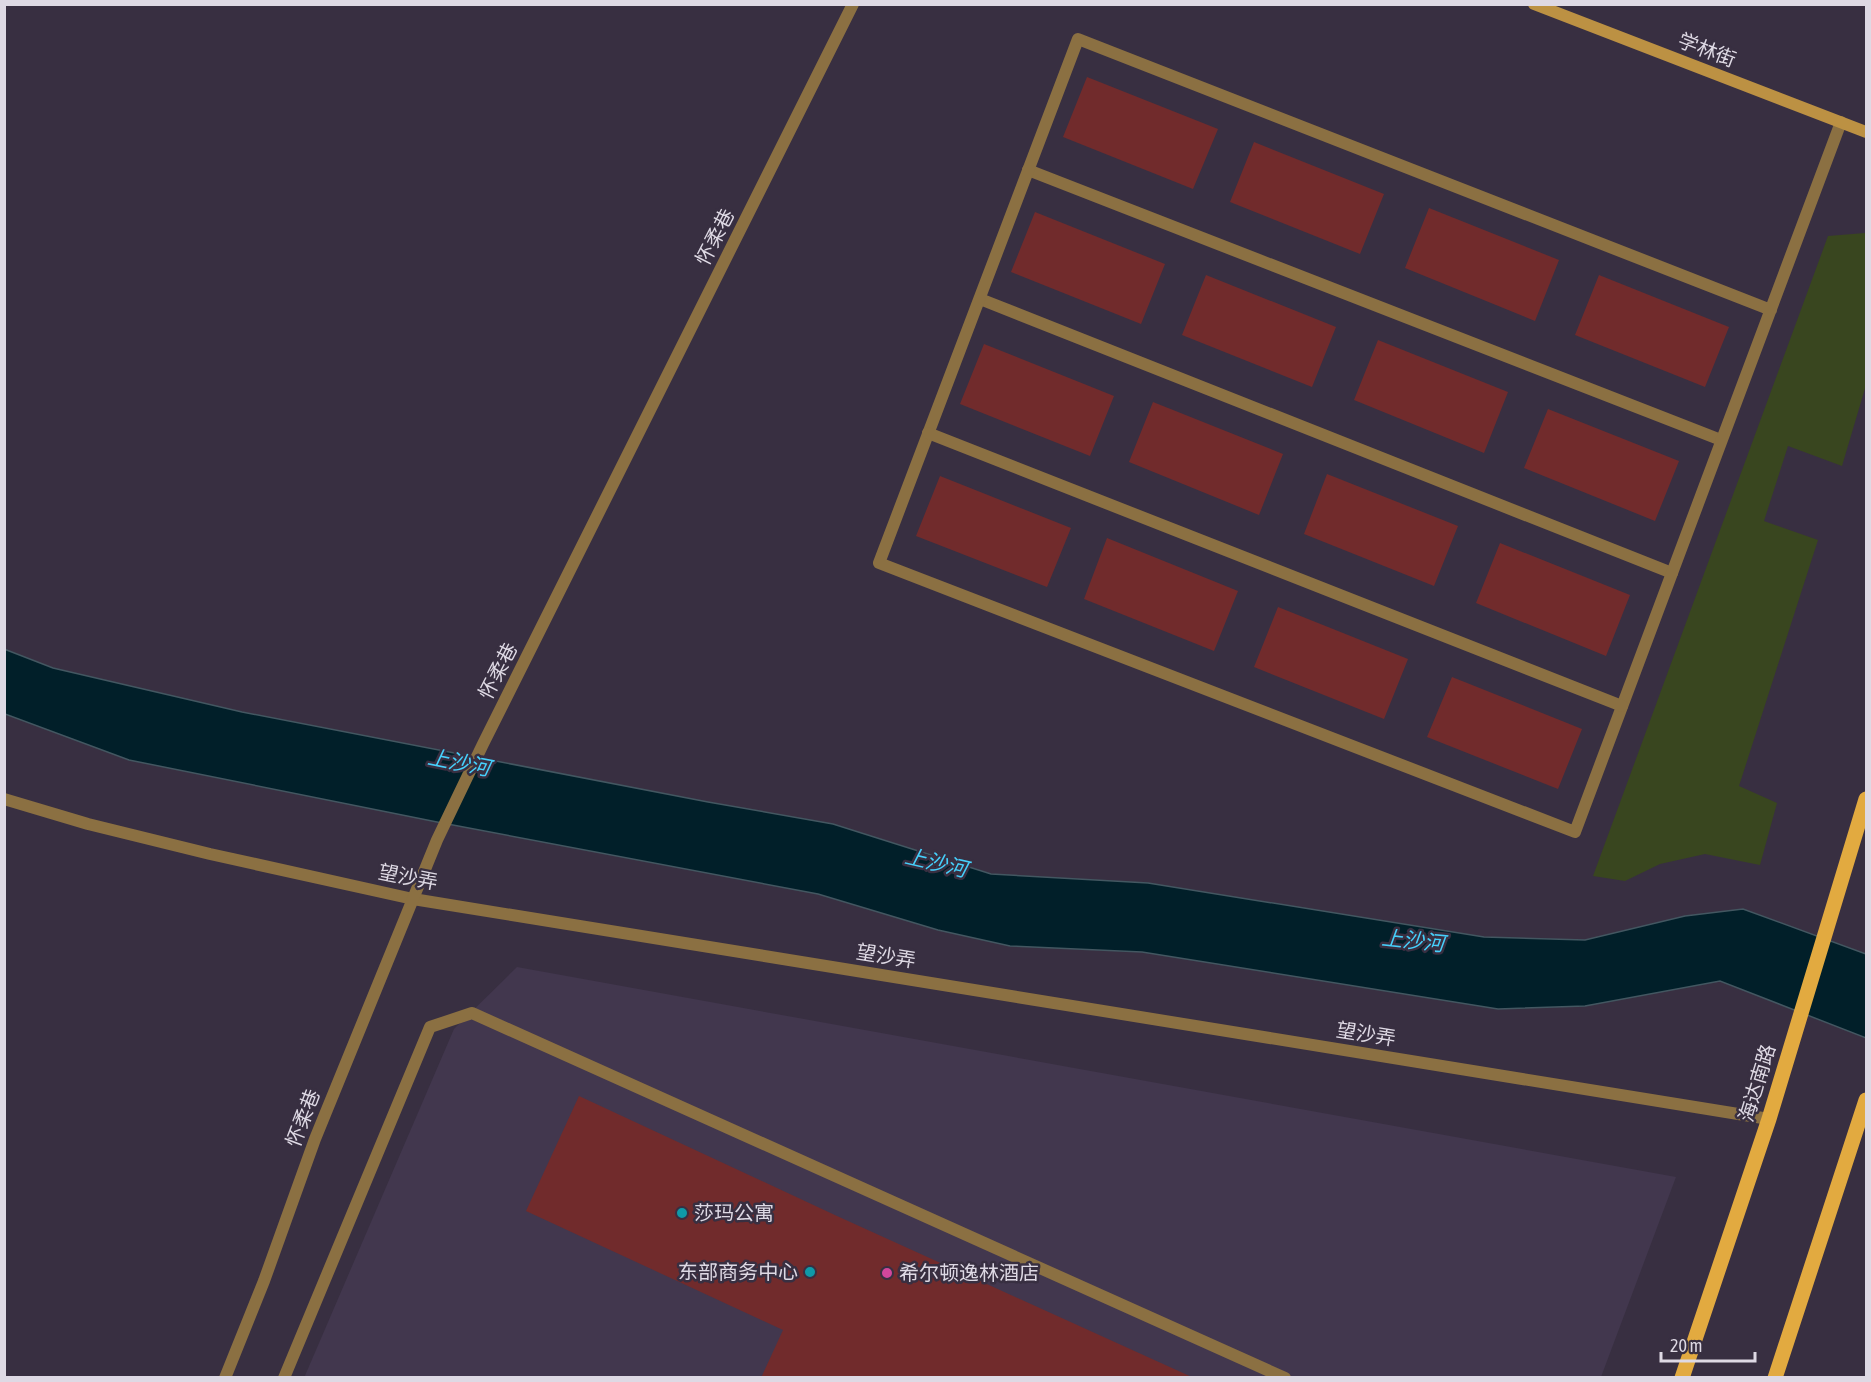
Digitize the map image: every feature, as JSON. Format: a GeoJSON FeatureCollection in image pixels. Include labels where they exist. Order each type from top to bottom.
{"type":"FeatureCollection","features":[{"type":"Feature","properties":{"kind":"main road","name":"学林街"},"geometry":{"type":"LineString","coordinates":[[1534,4],[1866,132]]}},
{"type":"Feature","properties":{"kind":"main road","name":"海达南路"},"geometry":{"type":"LineString","coordinates":[[1682,1377],[1769,1119],[1866,799]]}},
{"type":"Feature","properties":{"kind":"main road"},"geometry":{"type":"LineString","coordinates":[[1775,1377],[1866,1100]]}},
{"type":"Feature","properties":{"kind":"street","name":"怀柔巷"},"geometry":{"type":"LineString","coordinates":[[225,1377],[264,1281],[315,1139],[437,840],[853,4]]}},
{"type":"Feature","properties":{"kind":"street"},"geometry":{"type":"LineString","coordinates":[[1770,309],[1078,39],[879,563],[1575,832],[1841,123]]}},
{"type":"Feature","properties":{"kind":"street"},"geometry":{"type":"LineString","coordinates":[[1028,170],[1721,440]]}},
{"type":"Feature","properties":{"kind":"street"},"geometry":{"type":"LineString","coordinates":[[980,299],[1672,573]]}},
{"type":"Feature","properties":{"kind":"street"},"geometry":{"type":"LineString","coordinates":[[928,433],[1622,706]]}},
{"type":"Feature","properties":{"kind":"street","name":"望沙弄"},"geometry":{"type":"LineString","coordinates":[[4,798],[111,830],[413,899],[1769,1119]]}},
{"type":"Feature","properties":{"kind":"street"},"geometry":{"type":"LineString","coordinates":[[284,1377],[430,1027],[472,1013],[1285,1377]]}},
{"type":"Feature","properties":{"kind":"shaded area"},"geometry":{"type":"Polygon","coordinates":[[[517,967],[1676,1177],[1601,1377],[304,1378],[454,1029],[517,967]]]}},
{"type":"Feature","properties":{"kind":"green space"},"geometry":{"type":"Polygon","coordinates":[[[1865,233],[1866,385],[1842,466],[1788,446],[1764,521],[1818,540],[1739,786],[1777,803],[1760,865],[1705,854],[1660,864],[1625,881],[1593,876],[1828,236],[1865,233]]]}},
{"type":"Feature","properties":{"kind":"water","name":"上沙河"},"geometry":{"type":"Polygon","coordinates":[[[4,649],[53,668],[242,712],[833,824],[991,874],[1148,883],[1484,937],[1585,940],[1685,916],[1743,909],[1866,954],[1866,1038],[1720,981],[1585,1006],[1498,1009],[1142,952],[1010,946],[938,930],[818,894],[437,822],[129,760],[5,714],[4,649]]]}},
{"type":"Feature","properties":{"kind":"building"},"geometry":{"type":"Polygon","coordinates":[[[1087,77],[1218,129],[1193,189],[1063,137],[1087,77]]]}},
{"type":"Feature","properties":{"kind":"building"},"geometry":{"type":"Polygon","coordinates":[[[1254,142],[1384,194],[1360,254],[1230,202],[1254,142]]]}},
{"type":"Feature","properties":{"kind":"building"},"geometry":{"type":"Polygon","coordinates":[[[1429,208],[1559,260],[1535,321],[1405,268],[1429,208]]]}},
{"type":"Feature","properties":{"kind":"building"},"geometry":{"type":"Polygon","coordinates":[[[1035,212],[1165,264],[1141,324],[1011,272],[1035,212]]]}},
{"type":"Feature","properties":{"kind":"building"},"geometry":{"type":"Polygon","coordinates":[[[1206,275],[1336,327],[1312,387],[1182,335],[1206,275]]]}},
{"type":"Feature","properties":{"kind":"building"},"geometry":{"type":"Polygon","coordinates":[[[1599,275],[1729,327],[1705,387],[1575,335],[1599,275]]]}},
{"type":"Feature","properties":{"kind":"building"},"geometry":{"type":"Polygon","coordinates":[[[1378,340],[1508,392],[1484,453],[1354,400],[1378,340]]]}},
{"type":"Feature","properties":{"kind":"building"},"geometry":{"type":"Polygon","coordinates":[[[984,344],[1114,396],[1090,456],[960,404],[984,344]]]}},
{"type":"Feature","properties":{"kind":"building"},"geometry":{"type":"Polygon","coordinates":[[[1153,402],[1283,454],[1259,515],[1129,462],[1153,402]]]}},
{"type":"Feature","properties":{"kind":"building"},"geometry":{"type":"Polygon","coordinates":[[[1548,409],[1679,461],[1655,521],[1524,468],[1548,409]]]}},
{"type":"Feature","properties":{"kind":"building"},"geometry":{"type":"Polygon","coordinates":[[[1327,474],[1458,526],[1434,586],[1304,534],[1327,474]]]}},
{"type":"Feature","properties":{"kind":"building"},"geometry":{"type":"Polygon","coordinates":[[[940,476],[1071,528],[1047,587],[916,536],[940,476]]]}},
{"type":"Feature","properties":{"kind":"building"},"geometry":{"type":"Polygon","coordinates":[[[1107,538],[1238,591],[1214,651],[1084,599],[1107,538]]]}},
{"type":"Feature","properties":{"kind":"building"},"geometry":{"type":"Polygon","coordinates":[[[1500,543],[1630,595],[1606,656],[1476,603],[1500,543]]]}},
{"type":"Feature","properties":{"kind":"building"},"geometry":{"type":"Polygon","coordinates":[[[1278,607],[1408,659],[1384,719],[1254,667],[1278,607]]]}},
{"type":"Feature","properties":{"kind":"building"},"geometry":{"type":"Polygon","coordinates":[[[1452,677],[1582,729],[1558,789],[1427,737],[1452,677]]]}},
{"type":"Feature","properties":{"kind":"building","name":"东部商务中心"},"geometry":{"type":"Polygon","coordinates":[[[579,1096],[1194,1378],[761,1378],[783,1330],[526,1211],[579,1096]]]}},
{"type":"Feature","properties":{"kind":"place","name":"莎玛公寓"},"geometry":{"type":"Point","coordinates":[682,1213]}},
{"type":"Feature","properties":{"kind":"place","name":"东部商务中心"},"geometry":{"type":"Point","coordinates":[810,1272]}},
{"type":"Feature","properties":{"kind":"place","name":"希尔顿逸林酒店"},"geometry":{"type":"Point","coordinates":[887,1273]}}]}
